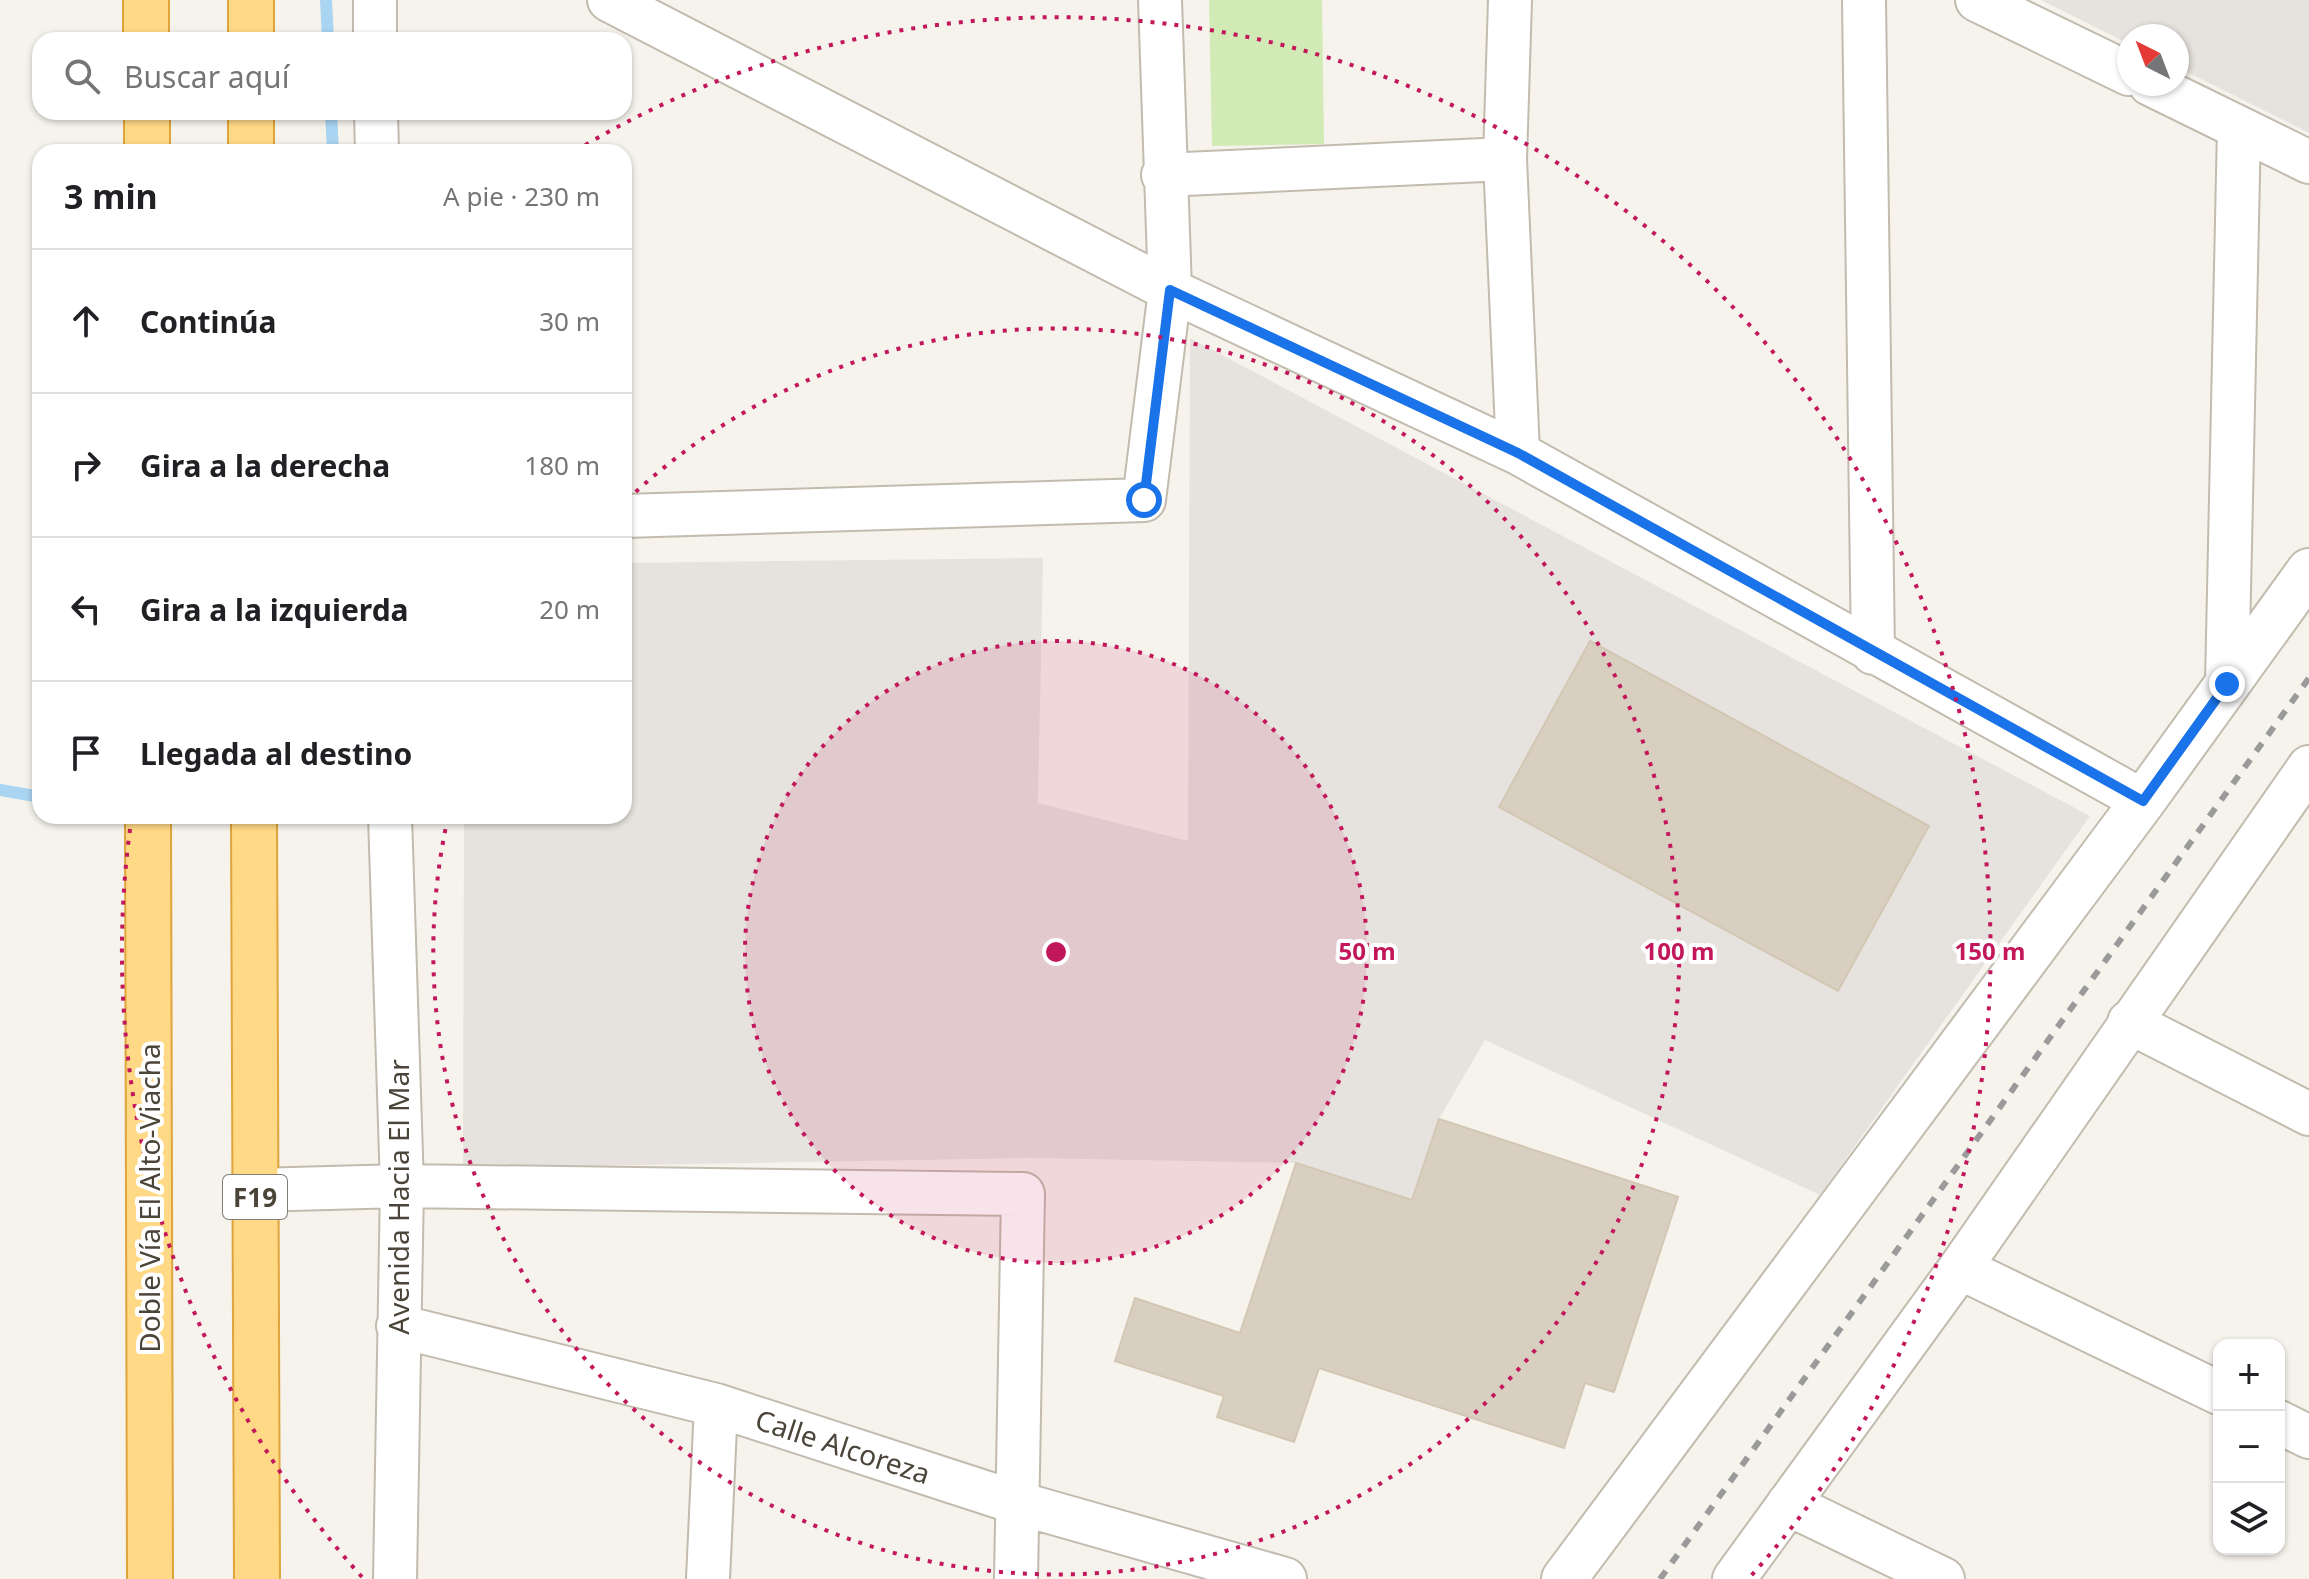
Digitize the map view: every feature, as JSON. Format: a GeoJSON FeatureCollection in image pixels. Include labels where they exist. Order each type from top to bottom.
{"type":"FeatureCollection","features":[{"type":"Feature","properties":{"kind":"highway"},"geometry":{"type":"LineString","coordinates":[[146,0],[146,32]]}},
{"type":"Feature","properties":{"kind":"highway"},"geometry":{"type":"LineString","coordinates":[[251,0],[251,32]]}},
{"type":"Feature","properties":{"kind":"highway"},"geometry":{"type":"LineString","coordinates":[[147,120],[147,144]]}},
{"type":"Feature","properties":{"kind":"highway"},"geometry":{"type":"LineString","coordinates":[[251,120],[251,144]]}},
{"type":"Feature","properties":{"kind":"highway","name":"Doble Vía El Alto-Viacha"},"geometry":{"type":"LineString","coordinates":[[148,824],[150,1579]]}},
{"type":"Feature","properties":{"kind":"highway","name":"F19"},"geometry":{"type":"LineString","coordinates":[[254,824],[257,1579]]}},
{"type":"Feature","properties":{"kind":"street"},"geometry":{"type":"LineString","coordinates":[[375,0],[375,32]]}},
{"type":"Feature","properties":{"kind":"street"},"geometry":{"type":"LineString","coordinates":[[609,0],[1170,290],[1518,453],[2143,801]]}},
{"type":"Feature","properties":{"kind":"street"},"geometry":{"type":"LineString","coordinates":[[632,516],[1144,500],[1170,290],[1163,175],[1160,0]]}},
{"type":"Feature","properties":{"kind":"street"},"geometry":{"type":"LineString","coordinates":[[1510,0],[1505,159],[1518,453]]}},
{"type":"Feature","properties":{"kind":"street"},"geometry":{"type":"LineString","coordinates":[[1864,0],[1873,653]]}},
{"type":"Feature","properties":{"kind":"street"},"geometry":{"type":"LineString","coordinates":[[1977,0],[2117,68]]}},
{"type":"Feature","properties":{"kind":"street"},"geometry":{"type":"LineString","coordinates":[[2174,96],[2309,162]]}},
{"type":"Feature","properties":{"kind":"street"},"geometry":{"type":"LineString","coordinates":[[376,120],[377,144]]}},
{"type":"Feature","properties":{"kind":"street"},"geometry":{"type":"LineString","coordinates":[[2227,684],[2239,128]]}},
{"type":"Feature","properties":{"kind":"street"},"geometry":{"type":"LineString","coordinates":[[1163,175],[1505,159]]}},
{"type":"Feature","properties":{"kind":"street"},"geometry":{"type":"LineString","coordinates":[[1564,1579],[2143,801],[2309,571]]}},
{"type":"Feature","properties":{"kind":"street"},"geometry":{"type":"LineString","coordinates":[[1734,1579],[1960,1268],[2129,1022],[2306,777]]}},
{"type":"Feature","properties":{"kind":"street","name":"Avenida Hacia El Mar"},"geometry":{"type":"LineString","coordinates":[[390,824],[402,1186],[395,1579]]}},
{"type":"Feature","properties":{"kind":"street"},"geometry":{"type":"LineString","coordinates":[[2129,1022],[2309,1114]]}},
{"type":"Feature","properties":{"kind":"street"},"geometry":{"type":"LineString","coordinates":[[255,1190],[402,1186],[1023,1194],[1016,1579]]}},
{"type":"Feature","properties":{"kind":"street"},"geometry":{"type":"LineString","coordinates":[[1960,1268],[2213,1390]]}},
{"type":"Feature","properties":{"kind":"street","name":"Calle Alcoreza"},"geometry":{"type":"LineString","coordinates":[[398,1326],[716,1405],[1018,1503],[1285,1579]]}},
{"type":"Feature","properties":{"kind":"street"},"geometry":{"type":"LineString","coordinates":[[708,1579],[716,1405]]}},
{"type":"Feature","properties":{"kind":"street"},"geometry":{"type":"LineString","coordinates":[[2285,1425],[2309,1437]]}},
{"type":"Feature","properties":{"kind":"street"},"geometry":{"type":"LineString","coordinates":[[1788,1504],[1943,1579]]}},
{"type":"Feature","properties":{"kind":"shaded area"},"geometry":{"type":"Polygon","coordinates":[[[2041,0],[2309,0],[2309,133],[2189,73],[2189,24],[2117,24],[2117,38],[2041,0]]]}},
{"type":"Feature","properties":{"kind":"shaded area"},"geometry":{"type":"Polygon","coordinates":[[[1190,338],[2090,816],[1820,1195],[1485,1040],[1439,1119],[1412,1200],[1296,1163],[1028,1158],[463,1168],[464,824],[632,824],[632,563],[1043,558],[1038,803],[1188,841],[1190,338]]]}},
{"type":"Feature","properties":{"kind":"green space"},"geometry":{"type":"Polygon","coordinates":[[[1209,0],[1322,0],[1324,144],[1212,146],[1209,0]]]}},
{"type":"Feature","properties":{"kind":"building"},"geometry":{"type":"Polygon","coordinates":[[[1590,641],[1929,826],[1838,991],[1499,807],[1590,641]]]}},
{"type":"Feature","properties":{"kind":"building"},"geometry":{"type":"Polygon","coordinates":[[[1439,1119],[1678,1197],[1614,1392],[1585,1383],[1564,1448],[1319,1368],[1294,1442],[1217,1417],[1224,1396],[1115,1361],[1135,1298],[1240,1333],[1296,1163],[1412,1200],[1439,1119]]]}},
{"type":"Feature","properties":{"kind":"waterway"},"geometry":{"type":"LineString","coordinates":[[326,0],[328,32]]}},
{"type":"Feature","properties":{"kind":"waterway"},"geometry":{"type":"LineString","coordinates":[[331,120],[333,144]]}},
{"type":"Feature","properties":{"kind":"waterway"},"geometry":{"type":"LineString","coordinates":[[0,790],[32,795]]}},
{"type":"Feature","properties":{"kind":"railway"},"geometry":{"type":"LineString","coordinates":[[1660,1579],[2309,678]]}},
{"type":"Feature","properties":{"kind":"route"},"geometry":{"type":"LineString","coordinates":[[1144,500],[1170,290],[1518,453],[2143,801],[2227,684]]}}]}
